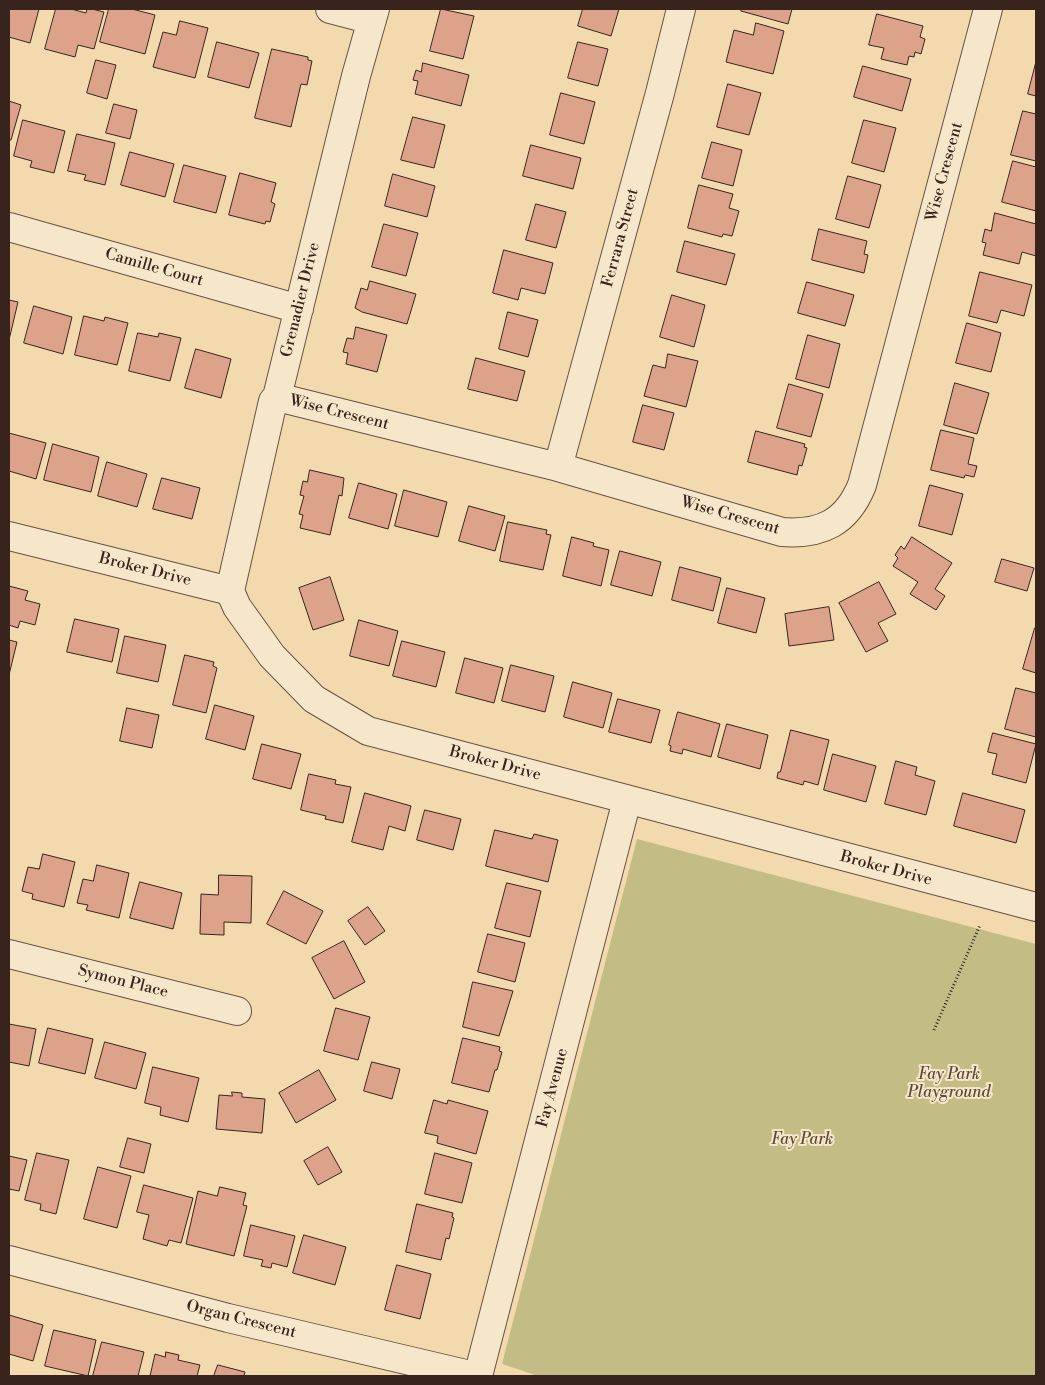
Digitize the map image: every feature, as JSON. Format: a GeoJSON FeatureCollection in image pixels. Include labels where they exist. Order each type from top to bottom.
{"type":"FeatureCollection","features":[{"type":"Feature","properties":{"kind":"street"},"geometry":{"type":"LineString","coordinates":[[330,9],[374,14]]}},
{"type":"Feature","properties":{"kind":"street","name":"Ferrara Street"},"geometry":{"type":"LineString","coordinates":[[558,467],[660,93],[681,9]]}},
{"type":"Feature","properties":{"kind":"street","name":"Wise Crescent"},"geometry":{"type":"LineString","coordinates":[[277,397],[558,467],[782,532],[798,533],[828,526],[846,513],[856,499],[862,485],[988,9]]}},
{"type":"Feature","properties":{"kind":"street","name":"Grenadier Drive"},"geometry":{"type":"LineString","coordinates":[[230,590],[274,401],[277,397],[356,76],[374,14]]}},
{"type":"Feature","properties":{"kind":"street","name":"Camille Court"},"geometry":{"type":"LineString","coordinates":[[9,227],[299,309]]}},
{"type":"Feature","properties":{"kind":"street","name":"Broker Drive"},"geometry":{"type":"LineString","coordinates":[[9,536],[230,590],[237,607],[272,656],[314,699],[368,731],[1036,907]]}},
{"type":"Feature","properties":{"kind":"street","name":"Fay Avenue"},"geometry":{"type":"LineString","coordinates":[[478,1376],[627,800]]}},
{"type":"Feature","properties":{"kind":"street","name":"Symon Place"},"geometry":{"type":"LineString","coordinates":[[9,954],[237,1011]]}},
{"type":"Feature","properties":{"kind":"street","name":"Organ Crescent"},"geometry":{"type":"LineString","coordinates":[[9,1260],[228,1318],[474,1376]]}},
{"type":"Feature","properties":{"kind":"path"},"geometry":{"type":"LineString","coordinates":[[934,1030],[980,925]]}},
{"type":"Feature","properties":{"kind":"green space","name":"Fay Park"},"geometry":{"type":"Polygon","coordinates":[[[637,839],[1036,944],[1036,1376],[538,1376],[502,1364],[637,839]]]}},
{"type":"Feature","properties":{"kind":"building"},"geometry":{"type":"Polygon","coordinates":[[[9,9],[39,9],[30,43],[9,37],[9,9]]]}},
{"type":"Feature","properties":{"kind":"building"},"geometry":{"type":"Polygon","coordinates":[[[56,9],[71,9],[86,13],[87,9],[92,9],[104,12],[94,49],[78,45],[75,57],[45,49],[56,9]]]}},
{"type":"Feature","properties":{"kind":"building"},"geometry":{"type":"Polygon","coordinates":[[[109,9],[132,9],[155,15],[145,54],[100,42],[109,9]]]}},
{"type":"Feature","properties":{"kind":"building"},"geometry":{"type":"Polygon","coordinates":[[[441,9],[474,16],[463,59],[430,51],[441,9]]]}},
{"type":"Feature","properties":{"kind":"building"},"geometry":{"type":"Polygon","coordinates":[[[583,9],[619,9],[611,36],[578,26],[583,9]]]}},
{"type":"Feature","properties":{"kind":"building"},"geometry":{"type":"Polygon","coordinates":[[[742,9],[792,9],[788,24],[741,11],[742,9]]]}},
{"type":"Feature","properties":{"kind":"building"},"geometry":{"type":"Polygon","coordinates":[[[877,14],[923,26],[920,37],[925,39],[921,54],[915,52],[914,57],[909,56],[907,65],[881,59],[884,48],[869,45],[877,14]]]}},
{"type":"Feature","properties":{"kind":"building"},"geometry":{"type":"Polygon","coordinates":[[[180,21],[208,28],[195,78],[153,67],[163,32],[176,35],[180,21]]]}},
{"type":"Feature","properties":{"kind":"building"},"geometry":{"type":"Polygon","coordinates":[[[756,23],[784,31],[773,74],[726,62],[734,30],[753,35],[756,23]]]}},
{"type":"Feature","properties":{"kind":"building"},"geometry":{"type":"Polygon","coordinates":[[[217,42],[259,53],[249,88],[208,77],[217,42]]]}},
{"type":"Feature","properties":{"kind":"building"},"geometry":{"type":"Polygon","coordinates":[[[578,42],[608,49],[598,86],[568,78],[578,42]]]}},
{"type":"Feature","properties":{"kind":"building"},"geometry":{"type":"Polygon","coordinates":[[[272,49],[308,57],[308,60],[312,61],[307,85],[301,84],[291,127],[255,118],[272,49]]]}},
{"type":"Feature","properties":{"kind":"building"},"geometry":{"type":"Polygon","coordinates":[[[96,60],[116,65],[107,99],[87,93],[96,60]]]}},
{"type":"Feature","properties":{"kind":"building"},"geometry":{"type":"Polygon","coordinates":[[[1036,62],[1036,96],[1028,94],[1036,62]]]}},
{"type":"Feature","properties":{"kind":"building"},"geometry":{"type":"Polygon","coordinates":[[[423,63],[469,75],[461,106],[415,94],[418,81],[413,80],[416,70],[421,72],[423,63]]]}},
{"type":"Feature","properties":{"kind":"building"},"geometry":{"type":"Polygon","coordinates":[[[863,66],[911,79],[902,111],[854,97],[863,66]]]}},
{"type":"Feature","properties":{"kind":"building"},"geometry":{"type":"Polygon","coordinates":[[[728,84],[761,93],[749,135],[717,127],[728,84]]]}},
{"type":"Feature","properties":{"kind":"building"},"geometry":{"type":"Polygon","coordinates":[[[561,93],[595,102],[584,144],[550,135],[561,93]]]}},
{"type":"Feature","properties":{"kind":"building"},"geometry":{"type":"Polygon","coordinates":[[[9,101],[21,105],[11,140],[9,140],[9,101]]]}},
{"type":"Feature","properties":{"kind":"building"},"geometry":{"type":"Polygon","coordinates":[[[114,104],[137,110],[130,139],[106,133],[114,104]]]}},
{"type":"Feature","properties":{"kind":"building"},"geometry":{"type":"Polygon","coordinates":[[[1023,111],[1036,114],[1036,161],[1011,155],[1023,111]]]}},
{"type":"Feature","properties":{"kind":"building"},"geometry":{"type":"Polygon","coordinates":[[[413,117],[445,125],[434,168],[401,160],[413,117]]]}},
{"type":"Feature","properties":{"kind":"building"},"geometry":{"type":"Polygon","coordinates":[[[23,120],[65,131],[54,173],[30,167],[32,161],[14,156],[23,120]]]}},
{"type":"Feature","properties":{"kind":"building"},"geometry":{"type":"Polygon","coordinates":[[[864,120],[896,128],[884,172],[852,163],[864,120]]]}},
{"type":"Feature","properties":{"kind":"building"},"geometry":{"type":"Polygon","coordinates":[[[77,134],[115,143],[105,185],[84,180],[86,175],[68,171],[77,134]]]}},
{"type":"Feature","properties":{"kind":"building"},"geometry":{"type":"Polygon","coordinates":[[[712,142],[742,150],[733,186],[702,178],[712,142]]]}},
{"type":"Feature","properties":{"kind":"building"},"geometry":{"type":"Polygon","coordinates":[[[531,145],[581,158],[573,189],[523,176],[531,145]]]}},
{"type":"Feature","properties":{"kind":"building"},"geometry":{"type":"Polygon","coordinates":[[[130,152],[174,164],[165,197],[121,185],[130,152]]]}},
{"type":"Feature","properties":{"kind":"building"},"geometry":{"type":"Polygon","coordinates":[[[1013,161],[1036,167],[1036,211],[1002,202],[1013,161]]]}},
{"type":"Feature","properties":{"kind":"building"},"geometry":{"type":"Polygon","coordinates":[[[184,165],[226,176],[216,213],[174,202],[184,165]]]}},
{"type":"Feature","properties":{"kind":"building"},"geometry":{"type":"Polygon","coordinates":[[[240,173],[276,183],[271,202],[275,204],[270,222],[266,221],[265,224],[229,215],[240,173]]]}},
{"type":"Feature","properties":{"kind":"building"},"geometry":{"type":"Polygon","coordinates":[[[393,174],[435,186],[427,217],[385,206],[393,174]]]}},
{"type":"Feature","properties":{"kind":"building"},"geometry":{"type":"Polygon","coordinates":[[[848,176],[881,185],[869,228],[836,219],[848,176]]]}},
{"type":"Feature","properties":{"kind":"building"},"geometry":{"type":"Polygon","coordinates":[[[699,185],[733,194],[729,208],[739,211],[732,236],[723,234],[722,237],[688,228],[699,185]]]}},
{"type":"Feature","properties":{"kind":"building"},"geometry":{"type":"Polygon","coordinates":[[[536,204],[566,212],[556,248],[526,240],[536,204]]]}},
{"type":"Feature","properties":{"kind":"building"},"geometry":{"type":"Polygon","coordinates":[[[995,213],[1036,224],[1036,256],[1022,252],[1019,264],[983,255],[986,243],[982,242],[985,229],[991,231],[995,213]]]}},
{"type":"Feature","properties":{"kind":"building"},"geometry":{"type":"Polygon","coordinates":[[[384,224],[418,233],[406,276],[372,267],[384,224]]]}},
{"type":"Feature","properties":{"kind":"building"},"geometry":{"type":"Polygon","coordinates":[[[819,229],[867,241],[864,254],[868,255],[864,273],[812,260],[819,229]]]}},
{"type":"Feature","properties":{"kind":"building"},"geometry":{"type":"Polygon","coordinates":[[[685,241],[735,254],[726,285],[677,272],[685,241]]]}},
{"type":"Feature","properties":{"kind":"building"},"geometry":{"type":"Polygon","coordinates":[[[504,250],[553,263],[545,294],[521,288],[518,300],[493,293],[504,250]]]}},
{"type":"Feature","properties":{"kind":"building"},"geometry":{"type":"Polygon","coordinates":[[[980,272],[1032,285],[1024,316],[1001,310],[997,323],[969,316],[980,272]]]}},
{"type":"Feature","properties":{"kind":"building"},"geometry":{"type":"Polygon","coordinates":[[[370,281],[416,294],[407,324],[362,312],[355,308],[361,288],[367,290],[370,281]]]}},
{"type":"Feature","properties":{"kind":"building"},"geometry":{"type":"Polygon","coordinates":[[[807,282],[854,295],[845,326],[798,313],[807,282]]]}},
{"type":"Feature","properties":{"kind":"building"},"geometry":{"type":"Polygon","coordinates":[[[672,295],[705,305],[694,347],[660,337],[672,295]]]}},
{"type":"Feature","properties":{"kind":"building"},"geometry":{"type":"Polygon","coordinates":[[[9,300],[18,302],[9,340],[9,300]]]}},
{"type":"Feature","properties":{"kind":"building"},"geometry":{"type":"Polygon","coordinates":[[[34,306],[72,317],[63,354],[24,343],[34,306]]]}},
{"type":"Feature","properties":{"kind":"building"},"geometry":{"type":"Polygon","coordinates":[[[508,312],[538,320],[528,357],[499,349],[508,312]]]}},
{"type":"Feature","properties":{"kind":"building"},"geometry":{"type":"Polygon","coordinates":[[[84,316],[104,321],[105,317],[128,323],[117,365],[75,355],[84,316]]]}},
{"type":"Feature","properties":{"kind":"building"},"geometry":{"type":"Polygon","coordinates":[[[967,323],[1001,333],[991,372],[956,363],[967,323]]]}},
{"type":"Feature","properties":{"kind":"building"},"geometry":{"type":"Polygon","coordinates":[[[356,327],[387,335],[377,372],[346,364],[348,353],[343,352],[347,338],[353,339],[356,327]]]}},
{"type":"Feature","properties":{"kind":"building"},"geometry":{"type":"Polygon","coordinates":[[[138,333],[158,337],[159,333],[181,338],[170,381],[129,371],[138,333]]]}},
{"type":"Feature","properties":{"kind":"building"},"geometry":{"type":"Polygon","coordinates":[[[808,335],[840,344],[829,388],[796,379],[808,335]]]}},
{"type":"Feature","properties":{"kind":"building"},"geometry":{"type":"Polygon","coordinates":[[[196,349],[231,359],[221,398],[185,388],[196,349]]]}},
{"type":"Feature","properties":{"kind":"building"},"geometry":{"type":"Polygon","coordinates":[[[668,354],[698,361],[686,407],[644,396],[653,365],[665,368],[668,354]]]}},
{"type":"Feature","properties":{"kind":"building"},"geometry":{"type":"Polygon","coordinates":[[[476,358],[525,371],[517,401],[468,389],[476,358]]]}},
{"type":"Feature","properties":{"kind":"building"},"geometry":{"type":"Polygon","coordinates":[[[955,383],[989,393],[977,434],[944,425],[955,383]]]}},
{"type":"Feature","properties":{"kind":"building"},"geometry":{"type":"Polygon","coordinates":[[[789,384],[823,394],[811,437],[777,428],[789,384]]]}},
{"type":"Feature","properties":{"kind":"building"},"geometry":{"type":"Polygon","coordinates":[[[643,405],[674,413],[664,450],[633,442],[643,405]]]}},
{"type":"Feature","properties":{"kind":"building"},"geometry":{"type":"Polygon","coordinates":[[[941,430],[974,438],[968,464],[977,466],[974,477],[965,475],[964,478],[931,470],[941,430]]]}},
{"type":"Feature","properties":{"kind":"building"},"geometry":{"type":"Polygon","coordinates":[[[756,431],[805,444],[804,447],[807,448],[802,466],[799,465],[797,475],[748,462],[756,431]]]}},
{"type":"Feature","properties":{"kind":"building"},"geometry":{"type":"Polygon","coordinates":[[[9,433],[46,443],[36,479],[9,471],[9,433]]]}},
{"type":"Feature","properties":{"kind":"building"},"geometry":{"type":"Polygon","coordinates":[[[53,444],[99,457],[91,492],[44,480],[53,444]]]}},
{"type":"Feature","properties":{"kind":"building"},"geometry":{"type":"Polygon","coordinates":[[[107,462],[147,474],[137,507],[98,496],[107,462]]]}},
{"type":"Feature","properties":{"kind":"building"},"geometry":{"type":"Polygon","coordinates":[[[310,470],[344,478],[342,496],[339,495],[330,535],[300,528],[303,515],[299,514],[304,496],[300,495],[303,481],[307,482],[310,470]]]}},
{"type":"Feature","properties":{"kind":"building"},"geometry":{"type":"Polygon","coordinates":[[[162,478],[200,488],[192,519],[153,509],[162,478]]]}},
{"type":"Feature","properties":{"kind":"building"},"geometry":{"type":"Polygon","coordinates":[[[359,483],[397,494],[388,529],[349,518],[359,483]]]}},
{"type":"Feature","properties":{"kind":"building"},"geometry":{"type":"Polygon","coordinates":[[[930,485],[963,494],[952,535],[919,526],[930,485]]]}},
{"type":"Feature","properties":{"kind":"building"},"geometry":{"type":"Polygon","coordinates":[[[404,490],[447,502],[438,537],[395,526],[404,490]]]}},
{"type":"Feature","properties":{"kind":"building"},"geometry":{"type":"Polygon","coordinates":[[[469,506],[505,516],[495,551],[459,541],[469,506]]]}},
{"type":"Feature","properties":{"kind":"building"},"geometry":{"type":"Polygon","coordinates":[[[508,522],[547,530],[546,534],[551,535],[543,570],[500,561],[508,522]]]}},
{"type":"Feature","properties":{"kind":"building"},"geometry":{"type":"Polygon","coordinates":[[[572,537],[594,543],[593,546],[609,550],[601,586],[563,576],[572,537]]]}},
{"type":"Feature","properties":{"kind":"building"},"geometry":{"type":"Polygon","coordinates":[[[912,537],[952,563],[935,589],[945,596],[936,610],[910,594],[918,582],[893,566],[898,558],[895,555],[901,546],[904,549],[912,537]]]}},
{"type":"Feature","properties":{"kind":"building"},"geometry":{"type":"Polygon","coordinates":[[[620,551],[661,562],[652,596],[611,585],[620,551]]]}},
{"type":"Feature","properties":{"kind":"building"},"geometry":{"type":"Polygon","coordinates":[[[1002,559],[1034,568],[1027,591],[995,582],[1002,559]]]}},
{"type":"Feature","properties":{"kind":"building"},"geometry":{"type":"Polygon","coordinates":[[[680,567],[721,578],[713,611],[672,600],[680,567]]]}},
{"type":"Feature","properties":{"kind":"building"},"geometry":{"type":"Polygon","coordinates":[[[330,577],[344,620],[313,630],[299,588],[330,577]]]}},
{"type":"Feature","properties":{"kind":"building"},"geometry":{"type":"Polygon","coordinates":[[[879,582],[896,614],[878,623],[888,641],[866,652],[839,603],[879,582]]]}},
{"type":"Feature","properties":{"kind":"building"},"geometry":{"type":"Polygon","coordinates":[[[9,586],[28,591],[25,600],[40,604],[35,625],[20,621],[18,628],[9,625],[9,586]]]}},
{"type":"Feature","properties":{"kind":"building"},"geometry":{"type":"Polygon","coordinates":[[[727,588],[765,598],[756,633],[718,623],[727,588]]]}},
{"type":"Feature","properties":{"kind":"building"},"geometry":{"type":"Polygon","coordinates":[[[829,607],[834,640],[789,646],[785,614],[829,607]]]}},
{"type":"Feature","properties":{"kind":"building"},"geometry":{"type":"Polygon","coordinates":[[[75,619],[119,629],[112,662],[67,652],[75,619]]]}},
{"type":"Feature","properties":{"kind":"building"},"geometry":{"type":"Polygon","coordinates":[[[359,620],[398,631],[389,666],[350,656],[359,620]]]}},
{"type":"Feature","properties":{"kind":"building"},"geometry":{"type":"Polygon","coordinates":[[[1036,628],[1036,673],[1023,669],[1036,628]]]}},
{"type":"Feature","properties":{"kind":"building"},"geometry":{"type":"Polygon","coordinates":[[[125,636],[166,645],[158,682],[117,673],[125,636]]]}},
{"type":"Feature","properties":{"kind":"building"},"geometry":{"type":"Polygon","coordinates":[[[9,640],[17,642],[9,675],[9,640]]]}},
{"type":"Feature","properties":{"kind":"building"},"geometry":{"type":"Polygon","coordinates":[[[402,641],[445,652],[436,687],[393,676],[402,641]]]}},
{"type":"Feature","properties":{"kind":"building"},"geometry":{"type":"Polygon","coordinates":[[[185,655],[214,662],[213,666],[217,668],[206,713],[173,705],[185,655]]]}},
{"type":"Feature","properties":{"kind":"building"},"geometry":{"type":"Polygon","coordinates":[[[465,658],[503,668],[494,703],[456,693],[465,658]]]}},
{"type":"Feature","properties":{"kind":"building"},"geometry":{"type":"Polygon","coordinates":[[[511,665],[554,676],[545,712],[502,701],[511,665]]]}},
{"type":"Feature","properties":{"kind":"building"},"geometry":{"type":"Polygon","coordinates":[[[573,682],[612,693],[603,728],[564,717],[573,682]]]}},
{"type":"Feature","properties":{"kind":"building"},"geometry":{"type":"Polygon","coordinates":[[[1016,688],[1036,693],[1036,737],[1005,729],[1016,688]]]}},
{"type":"Feature","properties":{"kind":"building"},"geometry":{"type":"Polygon","coordinates":[[[618,699],[660,710],[651,743],[609,732],[618,699]]]}},
{"type":"Feature","properties":{"kind":"building"},"geometry":{"type":"Polygon","coordinates":[[[215,705],[254,716],[245,750],[206,739],[215,705]]]}},
{"type":"Feature","properties":{"kind":"building"},"geometry":{"type":"Polygon","coordinates":[[[127,708],[159,715],[152,748],[120,741],[127,708]]]}},
{"type":"Feature","properties":{"kind":"building"},"geometry":{"type":"Polygon","coordinates":[[[678,712],[720,724],[711,757],[683,749],[682,754],[670,751],[671,746],[669,745],[678,712]]]}},
{"type":"Feature","properties":{"kind":"building"},"geometry":{"type":"Polygon","coordinates":[[[727,724],[768,735],[760,769],[718,757],[727,724]]]}},
{"type":"Feature","properties":{"kind":"building"},"geometry":{"type":"Polygon","coordinates":[[[791,730],[829,740],[818,785],[804,781],[803,785],[777,778],[791,730]]]}},
{"type":"Feature","properties":{"kind":"building"},"geometry":{"type":"Polygon","coordinates":[[[993,733],[1036,744],[1026,783],[992,774],[997,754],[988,752],[993,733]]]}},
{"type":"Feature","properties":{"kind":"building"},"geometry":{"type":"Polygon","coordinates":[[[262,744],[301,754],[291,789],[253,779],[262,744]]]}},
{"type":"Feature","properties":{"kind":"building"},"geometry":{"type":"Polygon","coordinates":[[[833,754],[876,766],[866,802],[824,790],[833,754]]]}},
{"type":"Feature","properties":{"kind":"building"},"geometry":{"type":"Polygon","coordinates":[[[896,761],[917,767],[915,775],[935,781],[926,815],[885,804],[896,761]]]}},
{"type":"Feature","properties":{"kind":"building"},"geometry":{"type":"Polygon","coordinates":[[[309,774],[336,780],[335,784],[351,787],[343,823],[325,819],[326,816],[301,810],[309,774]]]}},
{"type":"Feature","properties":{"kind":"building"},"geometry":{"type":"Polygon","coordinates":[[[365,793],[411,806],[405,831],[389,826],[383,850],[352,842],[365,793]]]}},
{"type":"Feature","properties":{"kind":"building"},"geometry":{"type":"Polygon","coordinates":[[[963,793],[1025,810],[1016,843],[954,826],[963,793]]]}},
{"type":"Feature","properties":{"kind":"building"},"geometry":{"type":"Polygon","coordinates":[[[425,810],[461,819],[453,850],[417,840],[425,810]]]}},
{"type":"Feature","properties":{"kind":"building"},"geometry":{"type":"Polygon","coordinates":[[[495,830],[532,839],[534,834],[558,840],[548,882],[486,866],[495,830]]]}},
{"type":"Feature","properties":{"kind":"building"},"geometry":{"type":"Polygon","coordinates":[[[43,854],[75,862],[64,907],[32,899],[33,894],[22,891],[28,867],[39,869],[43,854]]]}},
{"type":"Feature","properties":{"kind":"building"},"geometry":{"type":"Polygon","coordinates":[[[97,865],[129,873],[119,918],[86,910],[88,905],[77,903],[83,879],[93,881],[97,865]]]}},
{"type":"Feature","properties":{"kind":"building"},"geometry":{"type":"Polygon","coordinates":[[[219,875],[252,876],[251,923],[224,922],[224,935],[200,934],[201,894],[218,895],[219,875]]]}},
{"type":"Feature","properties":{"kind":"building"},"geometry":{"type":"Polygon","coordinates":[[[140,882],[182,893],[173,929],[130,918],[140,882]]]}},
{"type":"Feature","properties":{"kind":"building"},"geometry":{"type":"Polygon","coordinates":[[[507,883],[541,891],[530,937],[495,928],[507,883]]]}},
{"type":"Feature","properties":{"kind":"building"},"geometry":{"type":"Polygon","coordinates":[[[284,891],[323,911],[306,944],[267,924],[284,891]]]}},
{"type":"Feature","properties":{"kind":"building"},"geometry":{"type":"Polygon","coordinates":[[[368,907],[385,931],[365,945],[348,921],[368,907]]]}},
{"type":"Feature","properties":{"kind":"building"},"geometry":{"type":"Polygon","coordinates":[[[488,934],[525,943],[515,982],[478,972],[488,934]]]}},
{"type":"Feature","properties":{"kind":"building"},"geometry":{"type":"Polygon","coordinates":[[[344,941],[365,982],[334,999],[312,958],[344,941]]]}},
{"type":"Feature","properties":{"kind":"building"},"geometry":{"type":"Polygon","coordinates":[[[473,982],[513,991],[499,1036],[463,1027],[473,982]]]}},
{"type":"Feature","properties":{"kind":"building"},"geometry":{"type":"Polygon","coordinates":[[[336,1008],[370,1017],[358,1060],[324,1051],[336,1008]]]}},
{"type":"Feature","properties":{"kind":"building"},"geometry":{"type":"Polygon","coordinates":[[[9,1024],[36,1029],[29,1066],[9,1062],[9,1024]]]}},
{"type":"Feature","properties":{"kind":"building"},"geometry":{"type":"Polygon","coordinates":[[[48,1028],[93,1039],[85,1074],[39,1063],[48,1028]]]}},
{"type":"Feature","properties":{"kind":"building"},"geometry":{"type":"Polygon","coordinates":[[[463,1038],[500,1047],[499,1051],[502,1052],[489,1092],[452,1083],[463,1038]]]}},
{"type":"Feature","properties":{"kind":"building"},"geometry":{"type":"Polygon","coordinates":[[[105,1042],[146,1053],[136,1089],[95,1078],[105,1042]]]}},
{"type":"Feature","properties":{"kind":"building"},"geometry":{"type":"Polygon","coordinates":[[[372,1062],[400,1069],[392,1099],[364,1091],[372,1062]]]}},
{"type":"Feature","properties":{"kind":"building"},"geometry":{"type":"Polygon","coordinates":[[[153,1067],[199,1078],[188,1122],[160,1115],[161,1107],[145,1103],[153,1067]]]}},
{"type":"Feature","properties":{"kind":"building"},"geometry":{"type":"Polygon","coordinates":[[[319,1070],[336,1100],[296,1123],[279,1093],[319,1070]]]}},
{"type":"Feature","properties":{"kind":"building"},"geometry":{"type":"Polygon","coordinates":[[[232,1092],[242,1093],[242,1097],[265,1099],[262,1133],[216,1129],[219,1095],[232,1096],[232,1092]]]}},
{"type":"Feature","properties":{"kind":"building"},"geometry":{"type":"Polygon","coordinates":[[[434,1100],[447,1104],[448,1100],[488,1111],[476,1154],[437,1143],[438,1136],[425,1133],[434,1100]]]}},
{"type":"Feature","properties":{"kind":"building"},"geometry":{"type":"Polygon","coordinates":[[[128,1138],[151,1144],[144,1173],[120,1167],[128,1138]]]}},
{"type":"Feature","properties":{"kind":"building"},"geometry":{"type":"Polygon","coordinates":[[[328,1147],[342,1172],[318,1185],[304,1161],[328,1147]]]}},
{"type":"Feature","properties":{"kind":"building"},"geometry":{"type":"Polygon","coordinates":[[[37,1153],[69,1160],[56,1214],[40,1210],[41,1204],[25,1200],[37,1153]]]}},
{"type":"Feature","properties":{"kind":"building"},"geometry":{"type":"Polygon","coordinates":[[[435,1153],[472,1163],[462,1203],[425,1194],[435,1153]]]}},
{"type":"Feature","properties":{"kind":"building"},"geometry":{"type":"Polygon","coordinates":[[[9,1156],[27,1160],[19,1191],[9,1189],[9,1156]]]}},
{"type":"Feature","properties":{"kind":"building"},"geometry":{"type":"Polygon","coordinates":[[[98,1167],[131,1176],[117,1228],[84,1219],[98,1167]]]}},
{"type":"Feature","properties":{"kind":"building"},"geometry":{"type":"Polygon","coordinates":[[[144,1185],[193,1198],[181,1243],[169,1240],[167,1246],[143,1239],[149,1215],[137,1212],[144,1185]]]}},
{"type":"Feature","properties":{"kind":"building"},"geometry":{"type":"Polygon","coordinates":[[[220,1187],[246,1193],[243,1205],[247,1206],[234,1256],[186,1244],[198,1191],[217,1196],[220,1187]]]}},
{"type":"Feature","properties":{"kind":"building"},"geometry":{"type":"Polygon","coordinates":[[[417,1204],[453,1213],[452,1217],[454,1218],[449,1239],[446,1238],[441,1260],[406,1252],[417,1204]]]}},
{"type":"Feature","properties":{"kind":"building"},"geometry":{"type":"Polygon","coordinates":[[[251,1225],[295,1236],[287,1267],[272,1263],[271,1268],[261,1266],[263,1260],[244,1256],[251,1225]]]}},
{"type":"Feature","properties":{"kind":"building"},"geometry":{"type":"Polygon","coordinates":[[[304,1235],[346,1247],[335,1285],[293,1273],[304,1235]]]}},
{"type":"Feature","properties":{"kind":"building"},"geometry":{"type":"Polygon","coordinates":[[[397,1265],[431,1274],[420,1319],[385,1310],[397,1265]]]}},
{"type":"Feature","properties":{"kind":"building"},"geometry":{"type":"Polygon","coordinates":[[[9,1315],[43,1325],[33,1361],[9,1354],[9,1315]]]}},
{"type":"Feature","properties":{"kind":"building"},"geometry":{"type":"Polygon","coordinates":[[[54,1330],[96,1340],[88,1376],[45,1366],[54,1330]]]}},
{"type":"Feature","properties":{"kind":"building"},"geometry":{"type":"Polygon","coordinates":[[[102,1342],[144,1352],[138,1376],[93,1376],[102,1342]]]}},
{"type":"Feature","properties":{"kind":"building"},"geometry":{"type":"Polygon","coordinates":[[[166,1352],[179,1355],[178,1360],[200,1365],[197,1376],[150,1376],[155,1354],[165,1357],[166,1352]]]}},
{"type":"Feature","properties":{"kind":"building"},"geometry":{"type":"Polygon","coordinates":[[[218,1365],[245,1372],[244,1376],[214,1376],[218,1365]]]}},
{"type":"Feature","properties":{"kind":"park label","name":"Fay Park Playground"},"geometry":{"type":"Point","coordinates":[949,1084]}}]}
